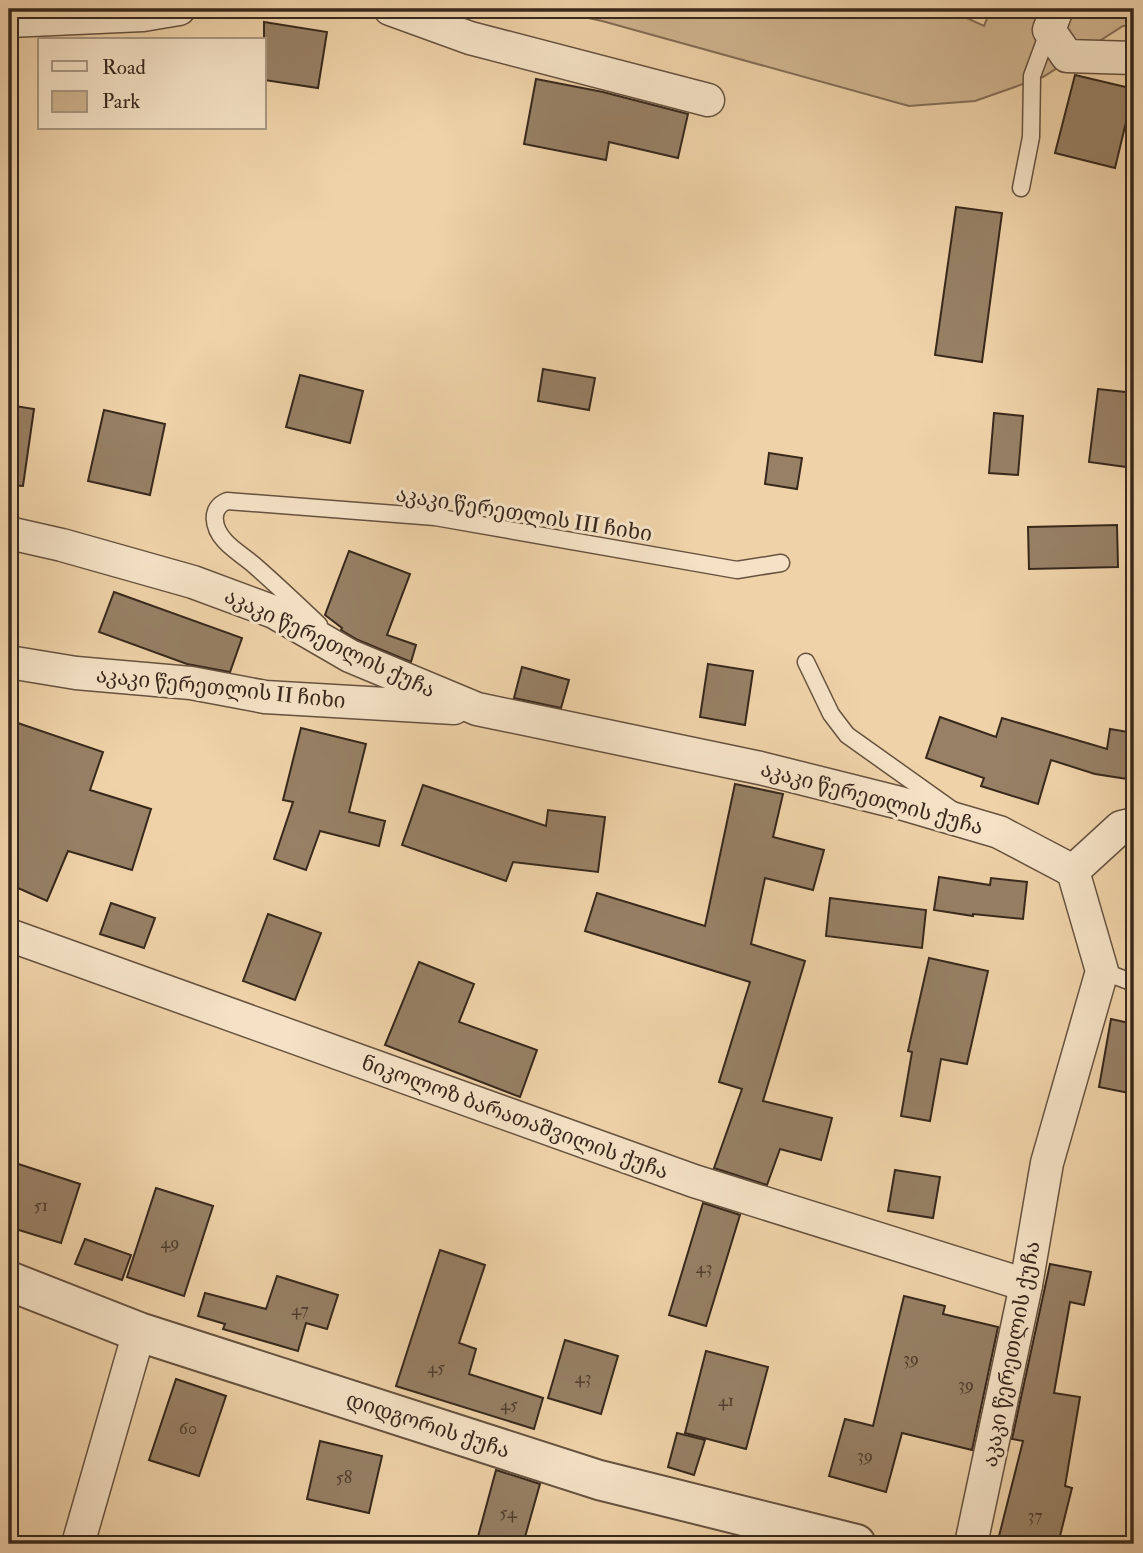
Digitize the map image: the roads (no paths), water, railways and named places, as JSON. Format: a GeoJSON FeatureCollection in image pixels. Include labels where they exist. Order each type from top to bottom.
{"type":"FeatureCollection","features":[{"type":"Feature","properties":{"kind":"street"},"geometry":{"type":"LineString","coordinates":[[10,27],[143,15],[179,9]]}},
{"type":"Feature","properties":{"kind":"street"},"geometry":{"type":"LineString","coordinates":[[390,9],[470,37],[708,100]]}},
{"type":"Feature","properties":{"kind":"street"},"geometry":{"type":"LineString","coordinates":[[1053,20],[1067,56],[1134,58]]}},
{"type":"Feature","properties":{"kind":"street","name":"აკაკი წერეთლის ქუჩა"},"geometry":{"type":"LineString","coordinates":[[14,532],[193,582],[274,612],[351,656],[477,709],[760,768],[900,803],[999,832],[1073,871]]}},
{"type":"Feature","properties":{"kind":"street","name":"აკაკი წერეთლის II ჩიხი"},"geometry":{"type":"LineString","coordinates":[[9,662],[76,673],[191,683],[265,697],[477,709]]}},
{"type":"Feature","properties":{"kind":"street"},"geometry":{"type":"LineString","coordinates":[[1102,971],[1073,871],[1121,827],[1134,824]]}},
{"type":"Feature","properties":{"kind":"street","name":"ნიკოლოზ ბარათაშვილის ქუჩა"},"geometry":{"type":"LineString","coordinates":[[9,935],[694,1181],[1026,1285]]}},
{"type":"Feature","properties":{"kind":"street","name":"აკაკი წერეთლის ქუჩა"},"geometry":{"type":"LineString","coordinates":[[971,1544],[1026,1285],[1047,1163],[1102,971]]}},
{"type":"Feature","properties":{"kind":"street","name":"დიდგორის ქუჩა"},"geometry":{"type":"LineString","coordinates":[[9,1281],[139,1332],[599,1480],[856,1544]]}},
{"type":"Feature","properties":{"kind":"street"},"geometry":{"type":"LineString","coordinates":[[78,1544],[139,1332]]}},
{"type":"Feature","properties":{"kind":"lane"},"geometry":{"type":"LineString","coordinates":[[1021,188],[1031,137],[1032,76],[1053,20]]}},
{"type":"Feature","properties":{"kind":"lane","name":"აკაკი წერეთლის III ჩიხი"},"geometry":{"type":"LineString","coordinates":[[351,656],[283,590],[224,540],[216,526],[214,512],[218,504],[226,500],[435,517],[737,569],[781,563]]}},
{"type":"Feature","properties":{"kind":"lane"},"geometry":{"type":"LineString","coordinates":[[806,662],[831,715],[847,735],[973,824]]}},
{"type":"Feature","properties":{"kind":"lane"},"geometry":{"type":"LineString","coordinates":[[1102,971],[1134,983]]}}]}
